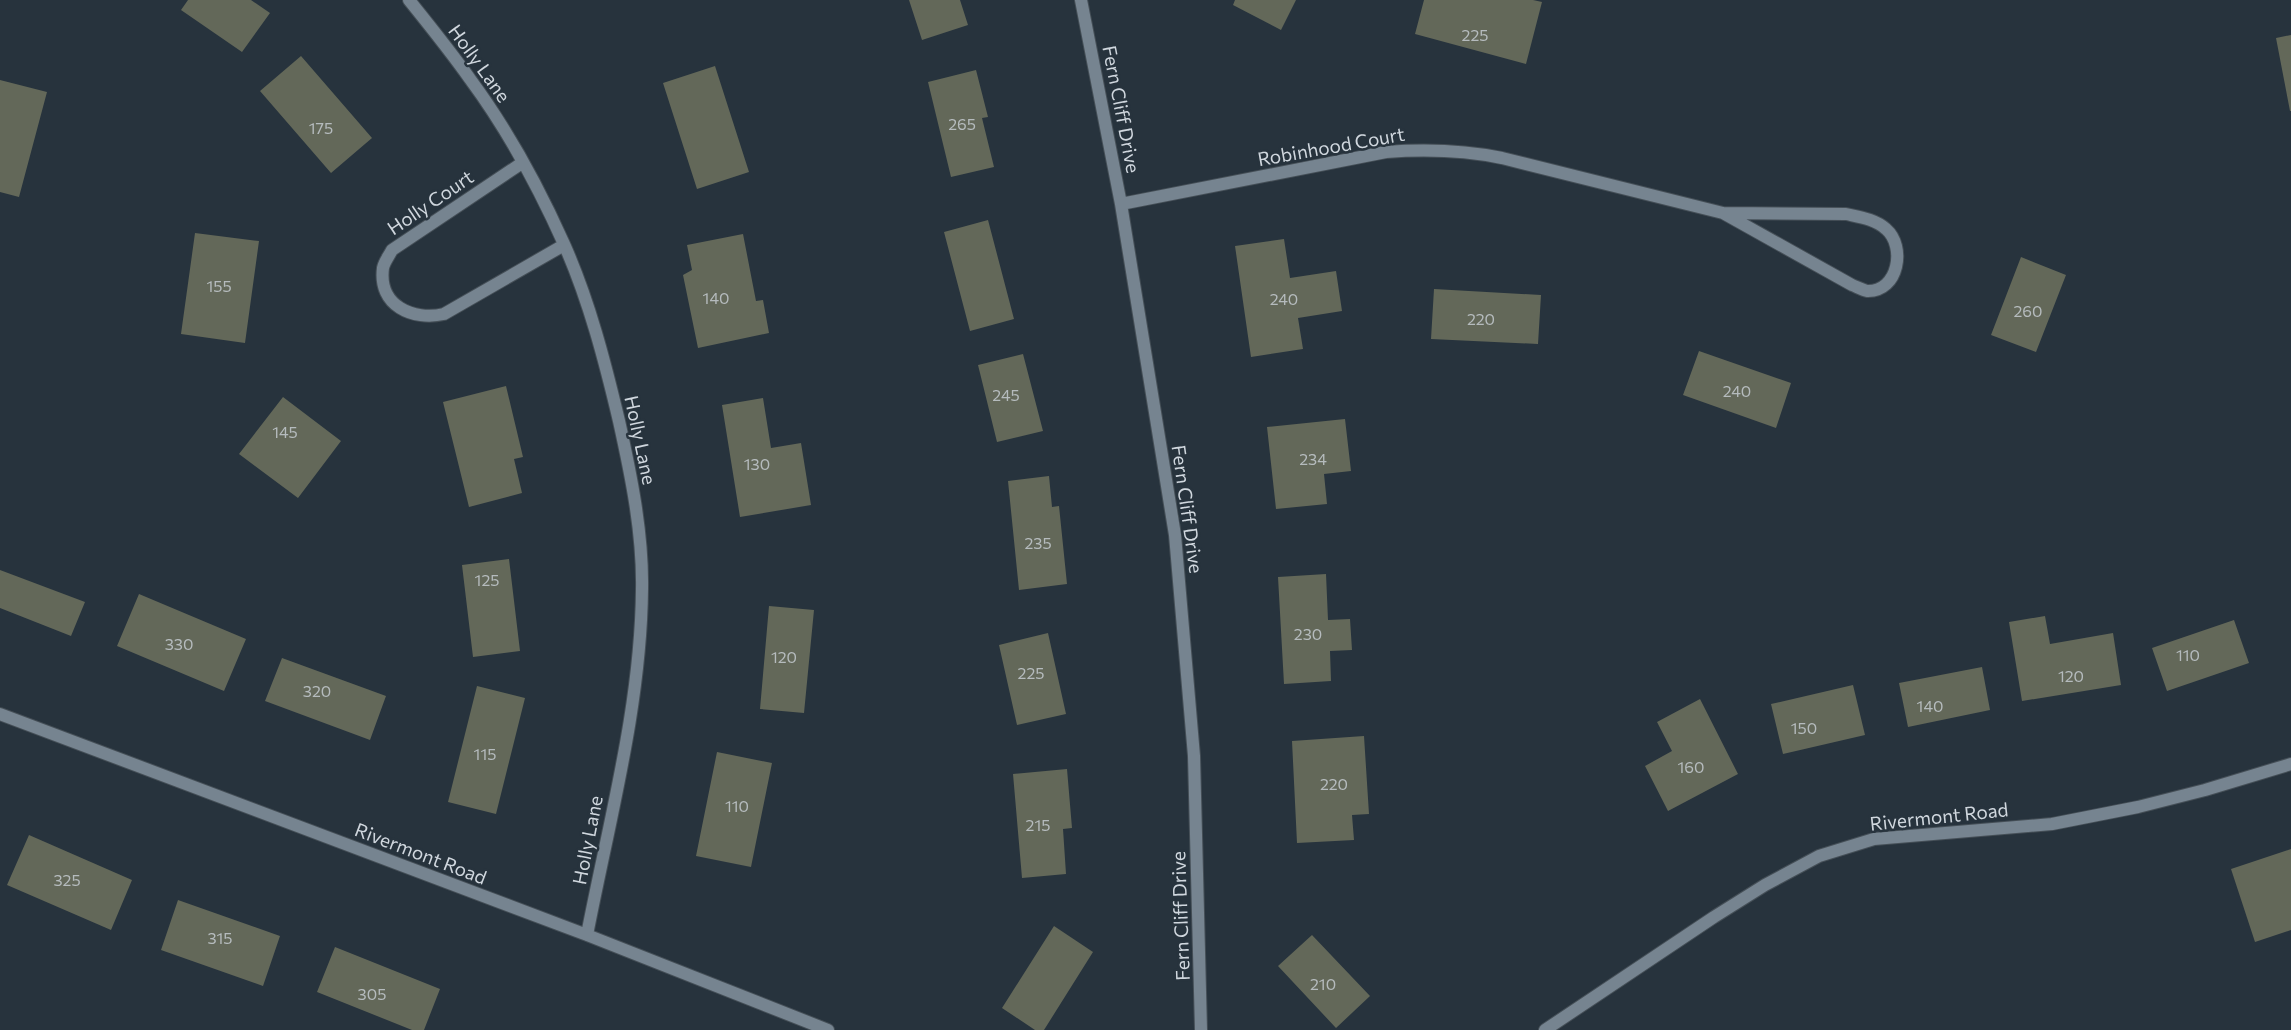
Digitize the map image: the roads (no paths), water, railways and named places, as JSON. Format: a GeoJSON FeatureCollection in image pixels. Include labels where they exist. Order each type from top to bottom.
{"type":"FeatureCollection","features":[{"type":"Feature","properties":{"kind":"street","name":"Holly Lane"},"geometry":{"type":"LineString","coordinates":[[409,0],[471,80],[522,163],[564,245],[588,308],[611,389],[628,462],[638,528],[642,588],[632,706],[587,935]]}},
{"type":"Feature","properties":{"kind":"street","name":"Fern Cliff Drive"},"geometry":{"type":"LineString","coordinates":[[1081,0],[1121,204],[1175,535],[1194,756],[1201,1030]]}},
{"type":"Feature","properties":{"kind":"street","name":"Robinhood Court"},"geometry":{"type":"LineString","coordinates":[[1121,204],[1386,152],[1427,149],[1467,151],[1722,213],[1846,214],[1862,217],[1886,229],[1893,239],[1898,253],[1897,267],[1880,288],[1867,291],[1852,285],[1722,213]]}},
{"type":"Feature","properties":{"kind":"street","name":"Holly Court"},"geometry":{"type":"LineString","coordinates":[[522,163],[392,250],[383,266],[383,282],[389,297],[400,309],[414,316],[431,317],[444,314],[564,245]]}},
{"type":"Feature","properties":{"kind":"street","name":"Rivermont Road"},"geometry":{"type":"LineString","coordinates":[[0,714],[587,935],[828,1030]]}},
{"type":"Feature","properties":{"kind":"street","name":"Rivermont Road"},"geometry":{"type":"LineString","coordinates":[[1545,1030],[1714,917],[1765,885],[1819,856],[1874,839],[2052,824],[2138,807],[2205,790],[2291,764]]}}]}
